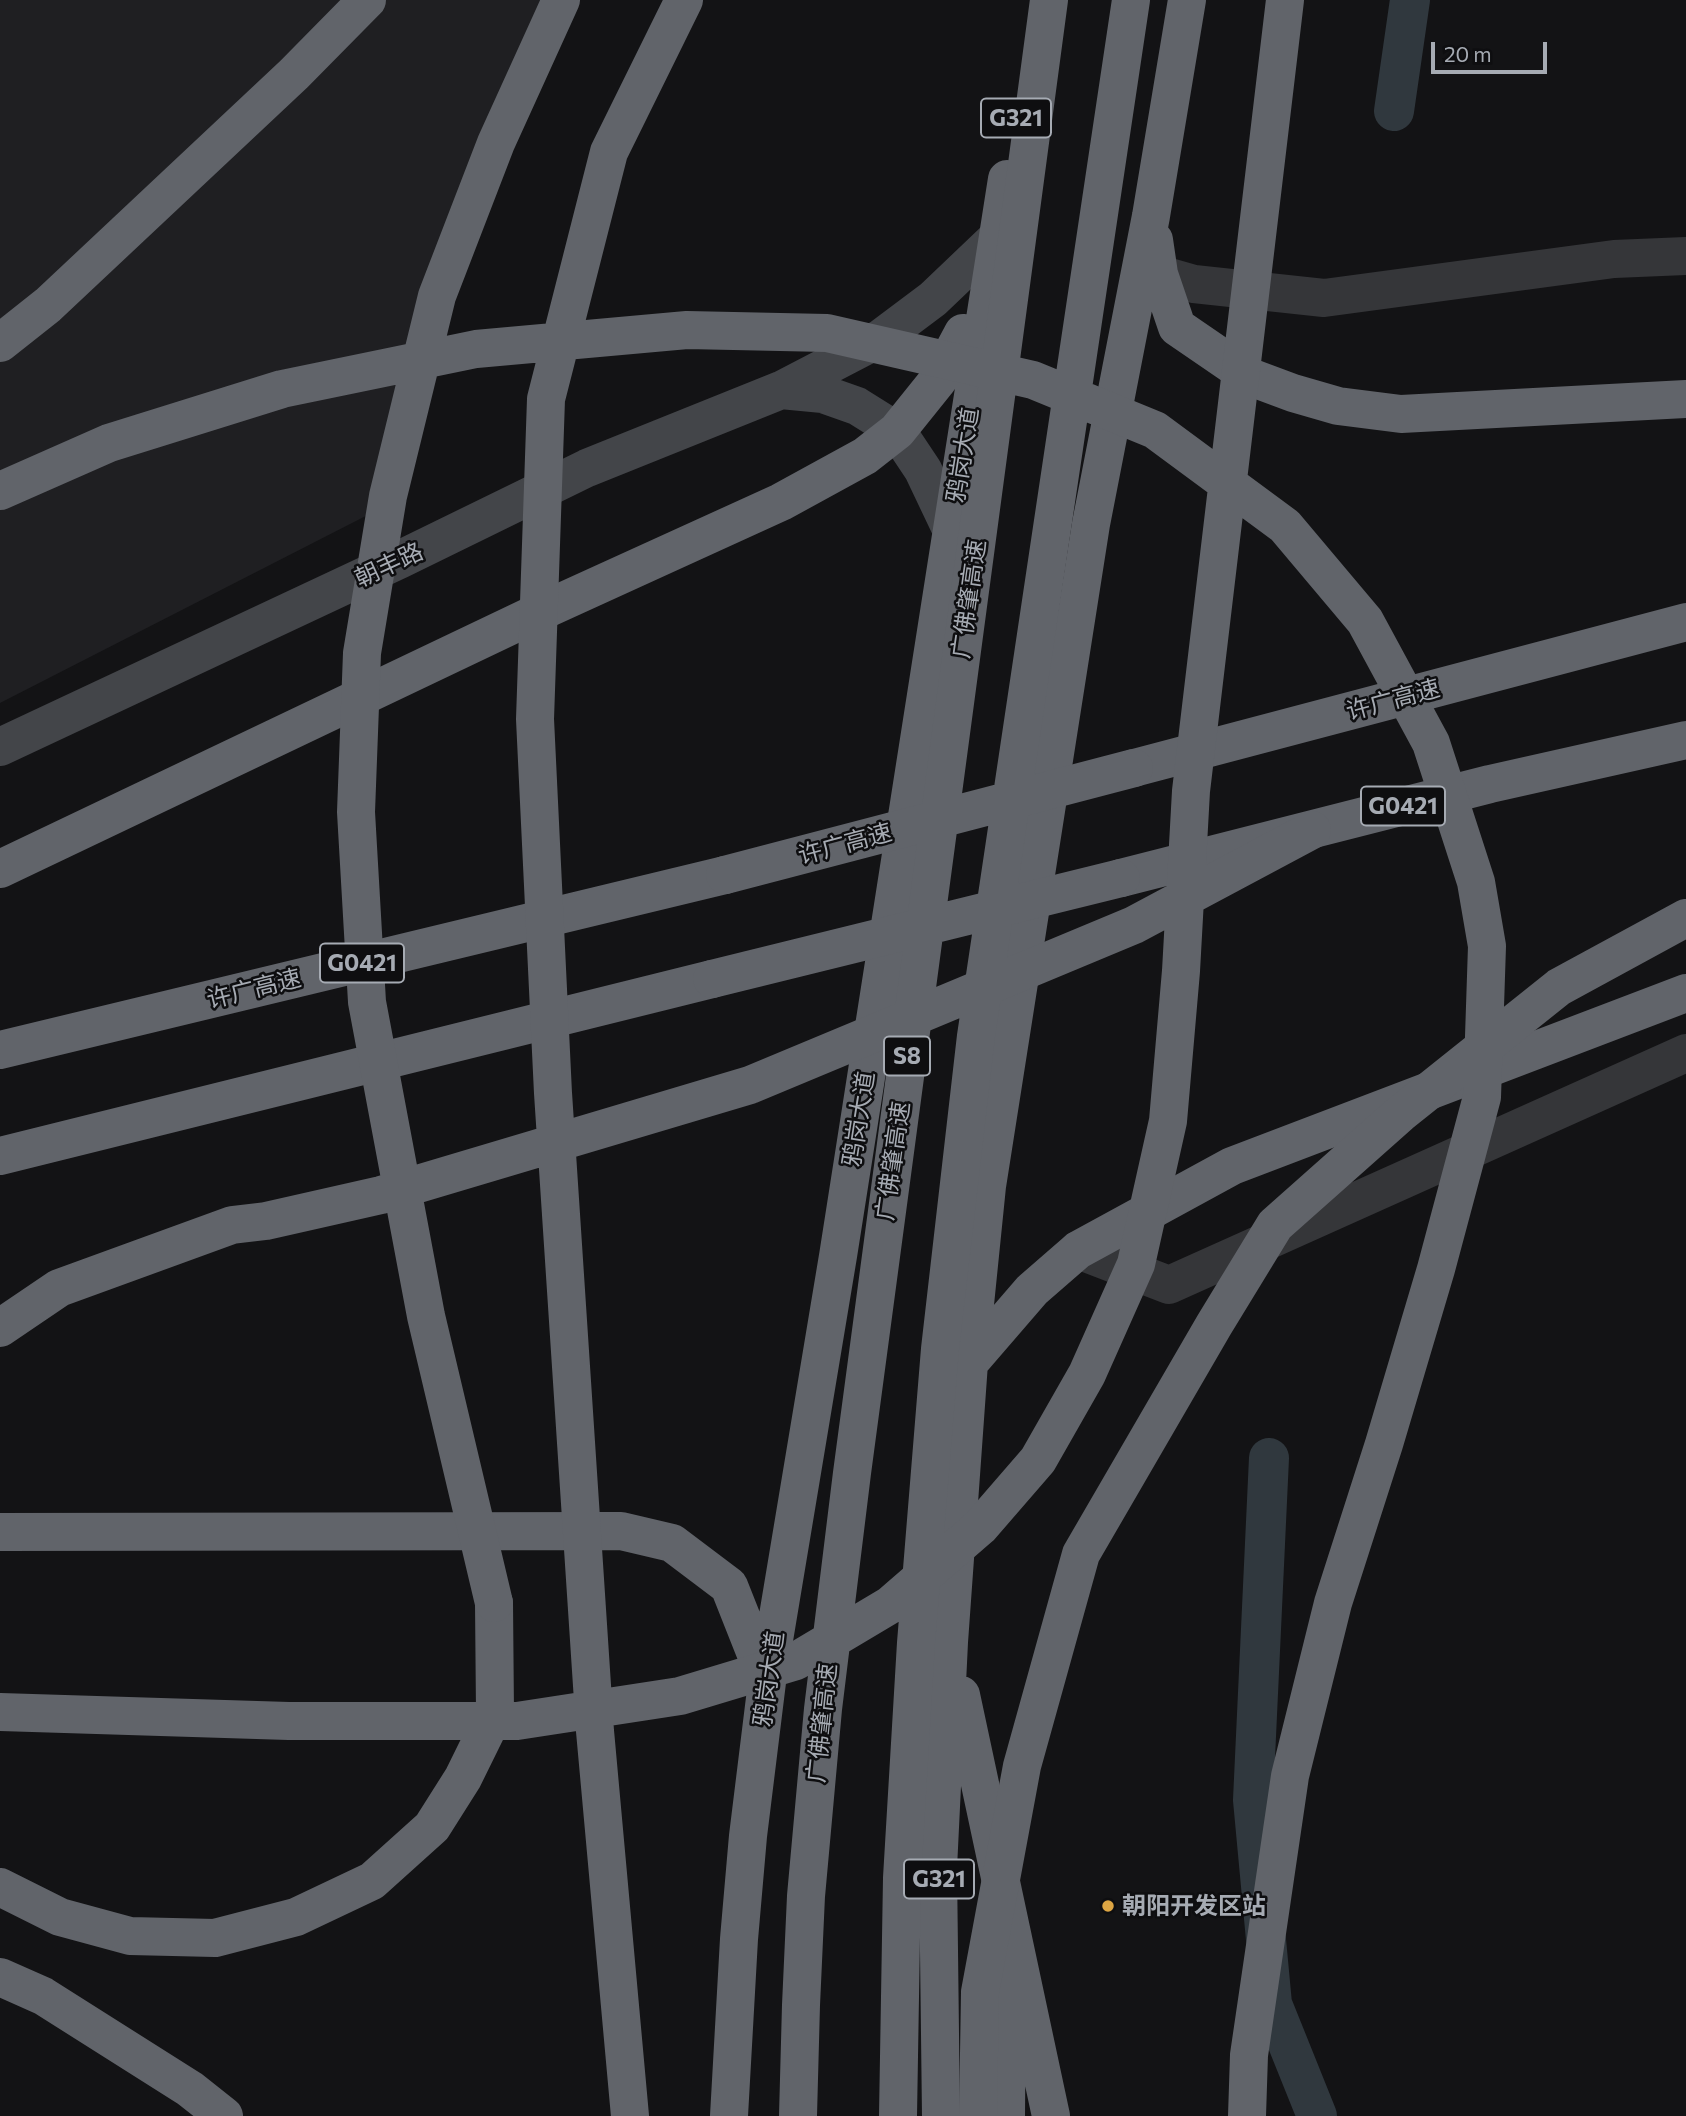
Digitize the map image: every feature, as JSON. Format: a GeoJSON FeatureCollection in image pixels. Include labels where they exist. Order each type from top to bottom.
{"type":"FeatureCollection","features":[{"type":"Feature","properties":{"kind":"highway"},"geometry":{"type":"LineString","coordinates":[[0,343],[48,305],[294,74],[367,0]]}},
{"type":"Feature","properties":{"kind":"highway"},"geometry":{"type":"LineString","coordinates":[[0,1888],[60,1917],[130,1936],[215,1938],[296,1917],[372,1881],[432,1827],[463,1778],[495,1713],[494,1603],[426,1316],[366,1002],[356,812],[362,653],[388,496],[437,296],[496,143],[561,0]]}},
{"type":"Feature","properties":{"kind":"highway"},"geometry":{"type":"LineString","coordinates":[[630,2116],[595,1731],[571,1377],[553,1093],[536,705],[546,399],[609,152],[684,0]]}},
{"type":"Feature","properties":{"kind":"highway","name":"鸦岗大道"},"geometry":{"type":"LineString","coordinates":[[729,2116],[738,1953],[767,1682],[838,1256],[1034,0]]}},
{"type":"Feature","properties":{"kind":"highway","name":"广佛肇高速"},"geometry":{"type":"LineString","coordinates":[[798,2116],[806,1896],[822,1709],[853,1459],[1049,0]]}},
{"type":"Feature","properties":{"kind":"highway"},"geometry":{"type":"LineString","coordinates":[[898,2116],[903,1865],[916,1643],[940,1349],[976,1035],[1131,0]]}},
{"type":"Feature","properties":{"kind":"highway"},"geometry":{"type":"LineString","coordinates":[[1051,2116],[949,1642],[969,1363],[987,1186],[1083,575],[1151,216],[1187,0]]}},
{"type":"Feature","properties":{"kind":"highway"},"geometry":{"type":"LineString","coordinates":[[0,1712],[289,1721],[517,1721],[680,1696],[796,1661],[890,1605],[980,1527],[1038,1460],[1087,1374],[1136,1264],[1168,1121],[1181,971],[1191,792],[1285,0]]}},
{"type":"Feature","properties":{"kind":"highway"},"geometry":{"type":"LineString","coordinates":[[1151,216],[1159,274],[1177,327],[1250,377],[1293,393],[1338,406],[1401,414],[1686,399]]}},
{"type":"Feature","properties":{"kind":"highway"},"geometry":{"type":"LineString","coordinates":[[0,869],[533,615],[781,502],[865,456],[897,431],[938,380],[990,286]]}},
{"type":"Feature","properties":{"kind":"highway"},"geometry":{"type":"LineString","coordinates":[[0,491],[109,443],[282,389],[476,349],[687,330],[827,332],[1032,380],[1155,430],[1285,526],[1365,621],[1431,743],[1476,882],[1487,946],[1482,1097],[1428,1294],[1333,1603],[1290,1776],[1249,2055],[1247,2116]]}},
{"type":"Feature","properties":{"kind":"highway","name":"许广高速"},"geometry":{"type":"LineString","coordinates":[[0,1050],[725,875],[1686,622]]}},
{"type":"Feature","properties":{"kind":"highway","name":"G0421"},"geometry":{"type":"LineString","coordinates":[[0,1156],[1490,784],[1686,740]]}},
{"type":"Feature","properties":{"kind":"highway"},"geometry":{"type":"LineString","coordinates":[[0,1328],[59,1288],[232,1225],[266,1221],[381,1195],[750,1085],[1134,925],[1312,830]]}},
{"type":"Feature","properties":{"kind":"highway"},"geometry":{"type":"LineString","coordinates":[[978,2116],[980,1992],[1022,1766],[1081,1554],[1213,1325],[1275,1225],[1400,1114],[1559,987],[1686,918]]}},
{"type":"Feature","properties":{"kind":"highway"},"geometry":{"type":"LineString","coordinates":[[969,1363],[1032,1290],[1078,1250],[1232,1166],[1686,993]]}},
{"type":"Feature","properties":{"kind":"highway"},"geometry":{"type":"LineString","coordinates":[[0,1532],[621,1531],[672,1543],[729,1586],[767,1682]]}},
{"type":"Feature","properties":{"kind":"highway","name":"G321"},"geometry":{"type":"LineString","coordinates":[[941,2116],[939,1868],[949,1642]]}},
{"type":"Feature","properties":{"kind":"highway"},"geometry":{"type":"LineString","coordinates":[[1006,2116],[1008,1917]]}},
{"type":"Feature","properties":{"kind":"highway"},"geometry":{"type":"LineString","coordinates":[[0,1977],[43,1996],[190,2089],[224,2116]]}},
{"type":"Feature","properties":{"kind":"street","name":"朝丰路"},"geometry":{"type":"LineString","coordinates":[[0,747],[401,559],[587,468],[781,390],[881,338],[933,299],[998,237]]}},
{"type":"Feature","properties":{"kind":"street"},"geometry":{"type":"LineString","coordinates":[[1159,274],[1194,284],[1324,298],[1614,259],[1686,256]]}},
{"type":"Feature","properties":{"kind":"street"},"geometry":{"type":"LineString","coordinates":[[781,390],[822,394],[857,406],[897,431],[923,470],[951,529]]}},
{"type":"Feature","properties":{"kind":"street"},"geometry":{"type":"LineString","coordinates":[[1078,1250],[1169,1285],[1686,1053]]}},
{"type":"Feature","properties":{"kind":"shaded area"},"geometry":{"type":"Polygon","coordinates":[[[0,0],[572,0],[442,306],[397,500],[0,703],[0,0]]]}},
{"type":"Feature","properties":{"kind":"waterway"},"geometry":{"type":"LineString","coordinates":[[1394,111],[1410,0]]}},
{"type":"Feature","properties":{"kind":"waterway"},"geometry":{"type":"LineString","coordinates":[[1269,1458],[1253,1800],[1272,2004],[1317,2116]]}},
{"type":"Feature","properties":{"kind":"place","name":"朝阳开发区站"},"geometry":{"type":"Point","coordinates":[1108,1906]}}]}
